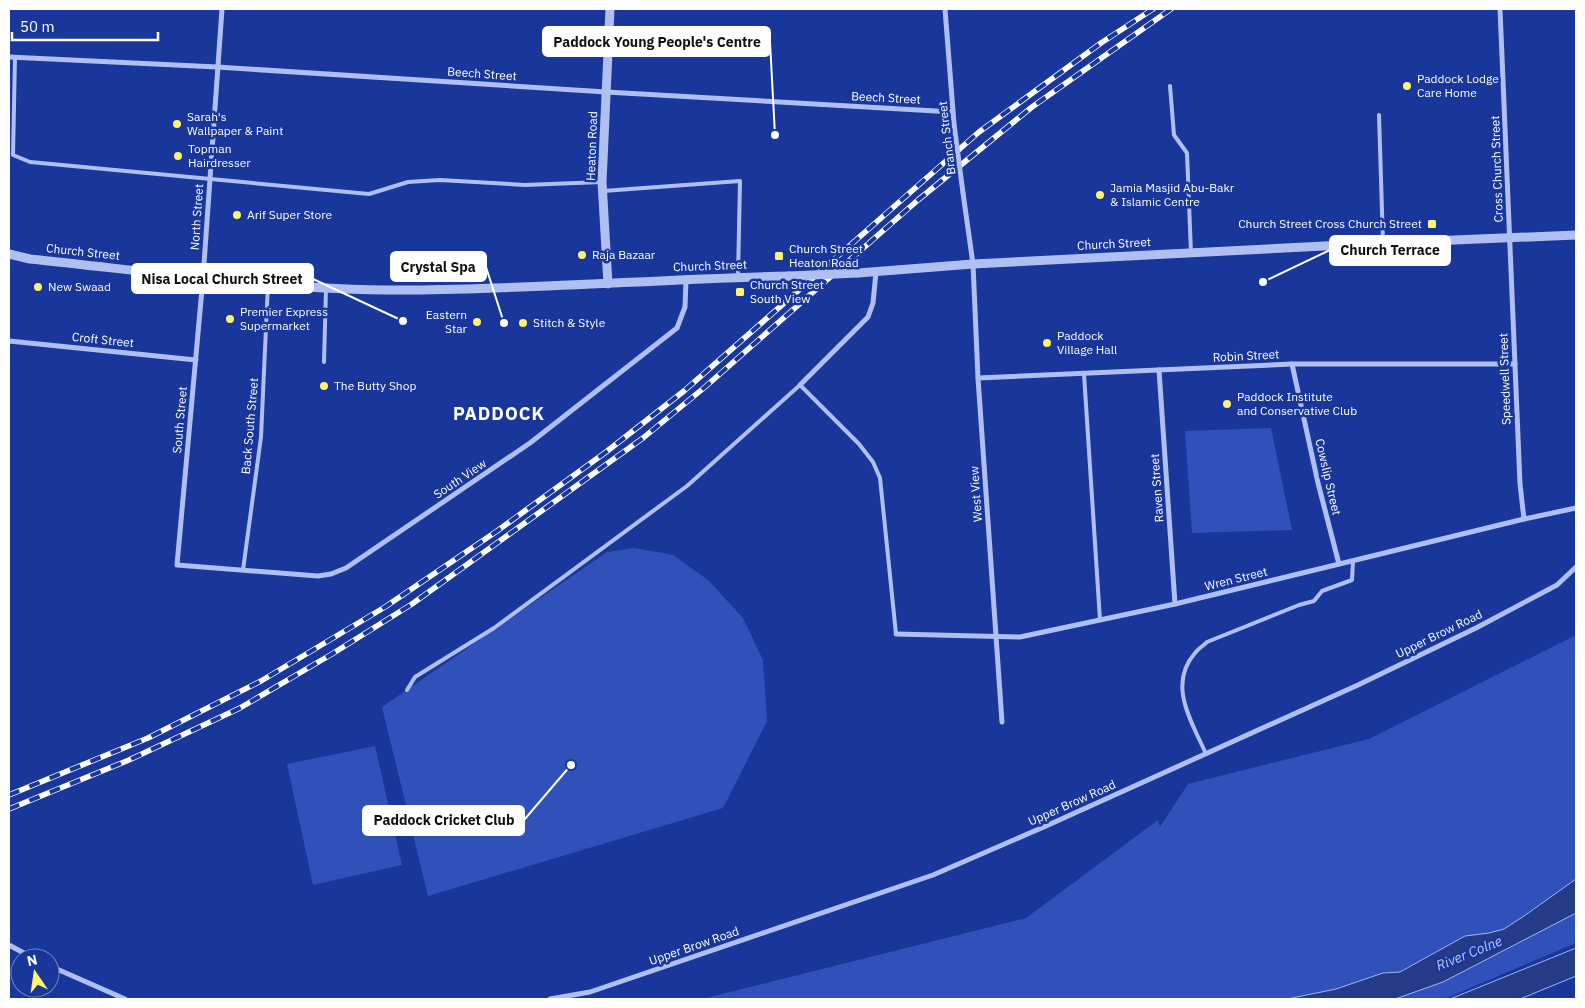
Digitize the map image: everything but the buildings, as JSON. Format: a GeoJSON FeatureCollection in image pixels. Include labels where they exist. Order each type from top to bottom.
{"type":"FeatureCollection","features":[{"type":"Feature","properties":{"kind":"street","name":"North Street"},"geometry":{"type":"LineString","coordinates":[[203,278],[222,9]]}},
{"type":"Feature","properties":{"kind":"street","name":"Heaton Road"},"geometry":{"type":"LineString","coordinates":[[608,284],[603,187],[610,9]]}},
{"type":"Feature","properties":{"kind":"street","name":"Branch Street"},"geometry":{"type":"LineString","coordinates":[[945,9],[954,124],[973,264]]}},
{"type":"Feature","properties":{"kind":"street","name":"Cross Church Street"},"geometry":{"type":"LineString","coordinates":[[1500,9],[1510,238]]}},
{"type":"Feature","properties":{"kind":"street","name":"Beech Street"},"geometry":{"type":"LineString","coordinates":[[12,57],[217,67],[953,112]]}},
{"type":"Feature","properties":{"kind":"street","name":"Church Street"},"geometry":{"type":"LineString","coordinates":[[9,254],[203,278],[326,288],[411,290],[858,273],[973,264],[1383,242],[1576,236]]}},
{"type":"Feature","properties":{"kind":"street","name":"Speedwell Street"},"geometry":{"type":"LineString","coordinates":[[1510,238],[1520,484],[1524,519]]}},
{"type":"Feature","properties":{"kind":"street","name":"West View"},"geometry":{"type":"LineString","coordinates":[[973,264],[978,378],[1002,722]]}},
{"type":"Feature","properties":{"kind":"street"},"geometry":{"type":"LineString","coordinates":[[800,385],[868,317],[873,303],[876,272]]}},
{"type":"Feature","properties":{"kind":"street","name":"South Street"},"geometry":{"type":"LineString","coordinates":[[177,565],[203,278]]}},
{"type":"Feature","properties":{"kind":"street","name":"South View"},"geometry":{"type":"LineString","coordinates":[[177,565],[318,576],[331,574],[346,568],[530,443],[676,328],[685,307],[686,279]]}},
{"type":"Feature","properties":{"kind":"street","name":"Croft Street"},"geometry":{"type":"LineString","coordinates":[[9,341],[196,360]]}},
{"type":"Feature","properties":{"kind":"street","name":"Robin Street"},"geometry":{"type":"LineString","coordinates":[[978,378],[1292,364],[1515,364]]}},
{"type":"Feature","properties":{"kind":"street","name":"Cowslip Street"},"geometry":{"type":"LineString","coordinates":[[1292,364],[1318,483],[1340,564]]}},
{"type":"Feature","properties":{"kind":"street","name":"Raven Street"},"geometry":{"type":"LineString","coordinates":[[1159,370],[1175,604]]}},
{"type":"Feature","properties":{"kind":"street","name":"Wren Street"},"geometry":{"type":"LineString","coordinates":[[896,634],[1020,638],[1175,604],[1576,508]]}},
{"type":"Feature","properties":{"kind":"street","name":"Upper Brow Road"},"geometry":{"type":"LineString","coordinates":[[550,999],[590,992],[934,875],[1358,685],[1476,628],[1557,585],[1576,567]]}},
{"type":"Feature","properties":{"kind":"street"},"geometry":{"type":"LineString","coordinates":[[60,970],[125,999]]}},
{"type":"Feature","properties":{"kind":"lane"},"geometry":{"type":"LineString","coordinates":[[12,57],[13,155],[30,162],[369,194],[408,182],[440,180],[603,187],[740,181],[738,277]]}},
{"type":"Feature","properties":{"kind":"lane"},"geometry":{"type":"LineString","coordinates":[[1170,86],[1174,135],[1187,153],[1191,253]]}},
{"type":"Feature","properties":{"kind":"lane"},"geometry":{"type":"LineString","coordinates":[[1379,115],[1383,242]]}},
{"type":"Feature","properties":{"kind":"lane","name":"Back South Street"},"geometry":{"type":"LineString","coordinates":[[243,570],[262,437],[268,283]]}},
{"type":"Feature","properties":{"kind":"lane"},"geometry":{"type":"LineString","coordinates":[[324,362],[326,288]]}},
{"type":"Feature","properties":{"kind":"lane"},"geometry":{"type":"LineString","coordinates":[[1084,374],[1100,620]]}},
{"type":"Feature","properties":{"kind":"lane"},"geometry":{"type":"LineString","coordinates":[[406,690],[415,677],[494,628],[687,486],[800,385],[859,444],[873,462],[880,478],[896,634]]}},
{"type":"Feature","properties":{"kind":"lane"},"geometry":{"type":"LineString","coordinates":[[1206,754],[1183,702],[1181,687],[1186,669],[1194,653],[1207,642],[1299,605],[1314,601],[1322,590],[1352,580],[1353,561]]}},
{"type":"Feature","properties":{"kind":"shaded area"},"geometry":{"type":"Polygon","coordinates":[[[1271,428],[1292,530],[1192,533],[1185,431],[1271,428]]]}},
{"type":"Feature","properties":{"kind":"shaded area"},"geometry":{"type":"Polygon","coordinates":[[[635,548],[673,555],[708,580],[743,618],[763,660],[767,721],[723,808],[428,896],[382,707],[607,552],[635,548]]]}},
{"type":"Feature","properties":{"kind":"shaded area"},"geometry":{"type":"Polygon","coordinates":[[[1576,635],[1576,943],[1444,999],[702,999],[1026,918],[1158,820],[1160,827],[1188,784],[1369,739],[1576,635]]]}},
{"type":"Feature","properties":{"kind":"shaded area"},"geometry":{"type":"Polygon","coordinates":[[[375,746],[402,865],[313,885],[287,764],[375,746]]]}},
{"type":"Feature","properties":{"kind":"water","name":"River Colne"},"geometry":{"type":"Polygon","coordinates":[[[1576,879],[1576,913],[1443,982],[1395,999],[1287,999],[1336,989],[1383,973],[1400,972],[1465,936],[1504,929],[1576,879]]]}},
{"type":"Feature","properties":{"kind":"water"},"geometry":{"type":"Polygon","coordinates":[[[1576,948],[1576,976],[1520,999],[1450,999],[1576,948]]]}},
{"type":"Feature","properties":{"kind":"railway"},"geometry":{"type":"LineString","coordinates":[[9,795],[148,738],[261,681],[385,607],[497,531],[606,452],[684,391],[979,132],[1101,43],[1153,9]]}},
{"type":"Feature","properties":{"kind":"railway"},"geometry":{"type":"LineString","coordinates":[[9,809],[129,760],[240,708],[412,604],[643,438],[705,387],[918,200],[1032,107],[1171,9]]}},
{"type":"Feature","properties":{"kind":"place","name":"Paddock Lodge Care Home"},"geometry":{"type":"Point","coordinates":[1407,86]}},
{"type":"Feature","properties":{"kind":"place","name":"Sarah's Wallpaper & Paint"},"geometry":{"type":"Point","coordinates":[177,124]}},
{"type":"Feature","properties":{"kind":"place","name":"Paddock Young People's Centre"},"geometry":{"type":"Point","coordinates":[775,135]}},
{"type":"Feature","properties":{"kind":"place","name":"Topman Hairdresser"},"geometry":{"type":"Point","coordinates":[178,156]}},
{"type":"Feature","properties":{"kind":"place","name":"Jamia Masjid Abu-Bakr & Islamic Centre"},"geometry":{"type":"Point","coordinates":[1100,195]}},
{"type":"Feature","properties":{"kind":"place","name":"Arif Super Store"},"geometry":{"type":"Point","coordinates":[237,215]}},
{"type":"Feature","properties":{"kind":"place","name":"Church Street Cross Church Street"},"geometry":{"type":"Point","coordinates":[1432,224]}},
{"type":"Feature","properties":{"kind":"place","name":"Raja Bazaar"},"geometry":{"type":"Point","coordinates":[582,255]}},
{"type":"Feature","properties":{"kind":"place","name":"Church Street Heaton Road"},"geometry":{"type":"Point","coordinates":[779,256]}},
{"type":"Feature","properties":{"kind":"place","name":"Church Terrace"},"geometry":{"type":"Point","coordinates":[1263,282]}},
{"type":"Feature","properties":{"kind":"place","name":"New Swaad"},"geometry":{"type":"Point","coordinates":[38,287]}},
{"type":"Feature","properties":{"kind":"place","name":"Church Street South View"},"geometry":{"type":"Point","coordinates":[740,292]}},
{"type":"Feature","properties":{"kind":"place","name":"Premier Express Supermarket"},"geometry":{"type":"Point","coordinates":[230,319]}},
{"type":"Feature","properties":{"kind":"place","name":"Nisa Local Church Street"},"geometry":{"type":"Point","coordinates":[403,321]}},
{"type":"Feature","properties":{"kind":"place","name":"Eastern Star"},"geometry":{"type":"Point","coordinates":[477,322]}},
{"type":"Feature","properties":{"kind":"place","name":"Crystal Spa"},"geometry":{"type":"Point","coordinates":[504,323]}},
{"type":"Feature","properties":{"kind":"place","name":"Stitch & Style"},"geometry":{"type":"Point","coordinates":[523,323]}},
{"type":"Feature","properties":{"kind":"place","name":"Paddock Village Hall"},"geometry":{"type":"Point","coordinates":[1047,343]}},
{"type":"Feature","properties":{"kind":"place","name":"The Butty Shop"},"geometry":{"type":"Point","coordinates":[324,386]}},
{"type":"Feature","properties":{"kind":"place","name":"Paddock Institute and Conservative Club"},"geometry":{"type":"Point","coordinates":[1227,404]}},
{"type":"Feature","properties":{"kind":"place","name":"Paddock Cricket Club"},"geometry":{"type":"Point","coordinates":[571,765]}},
{"type":"Feature","properties":{"kind":"district","name":"PADDOCK"},"geometry":{"type":"Point","coordinates":[499,414]}}]}
